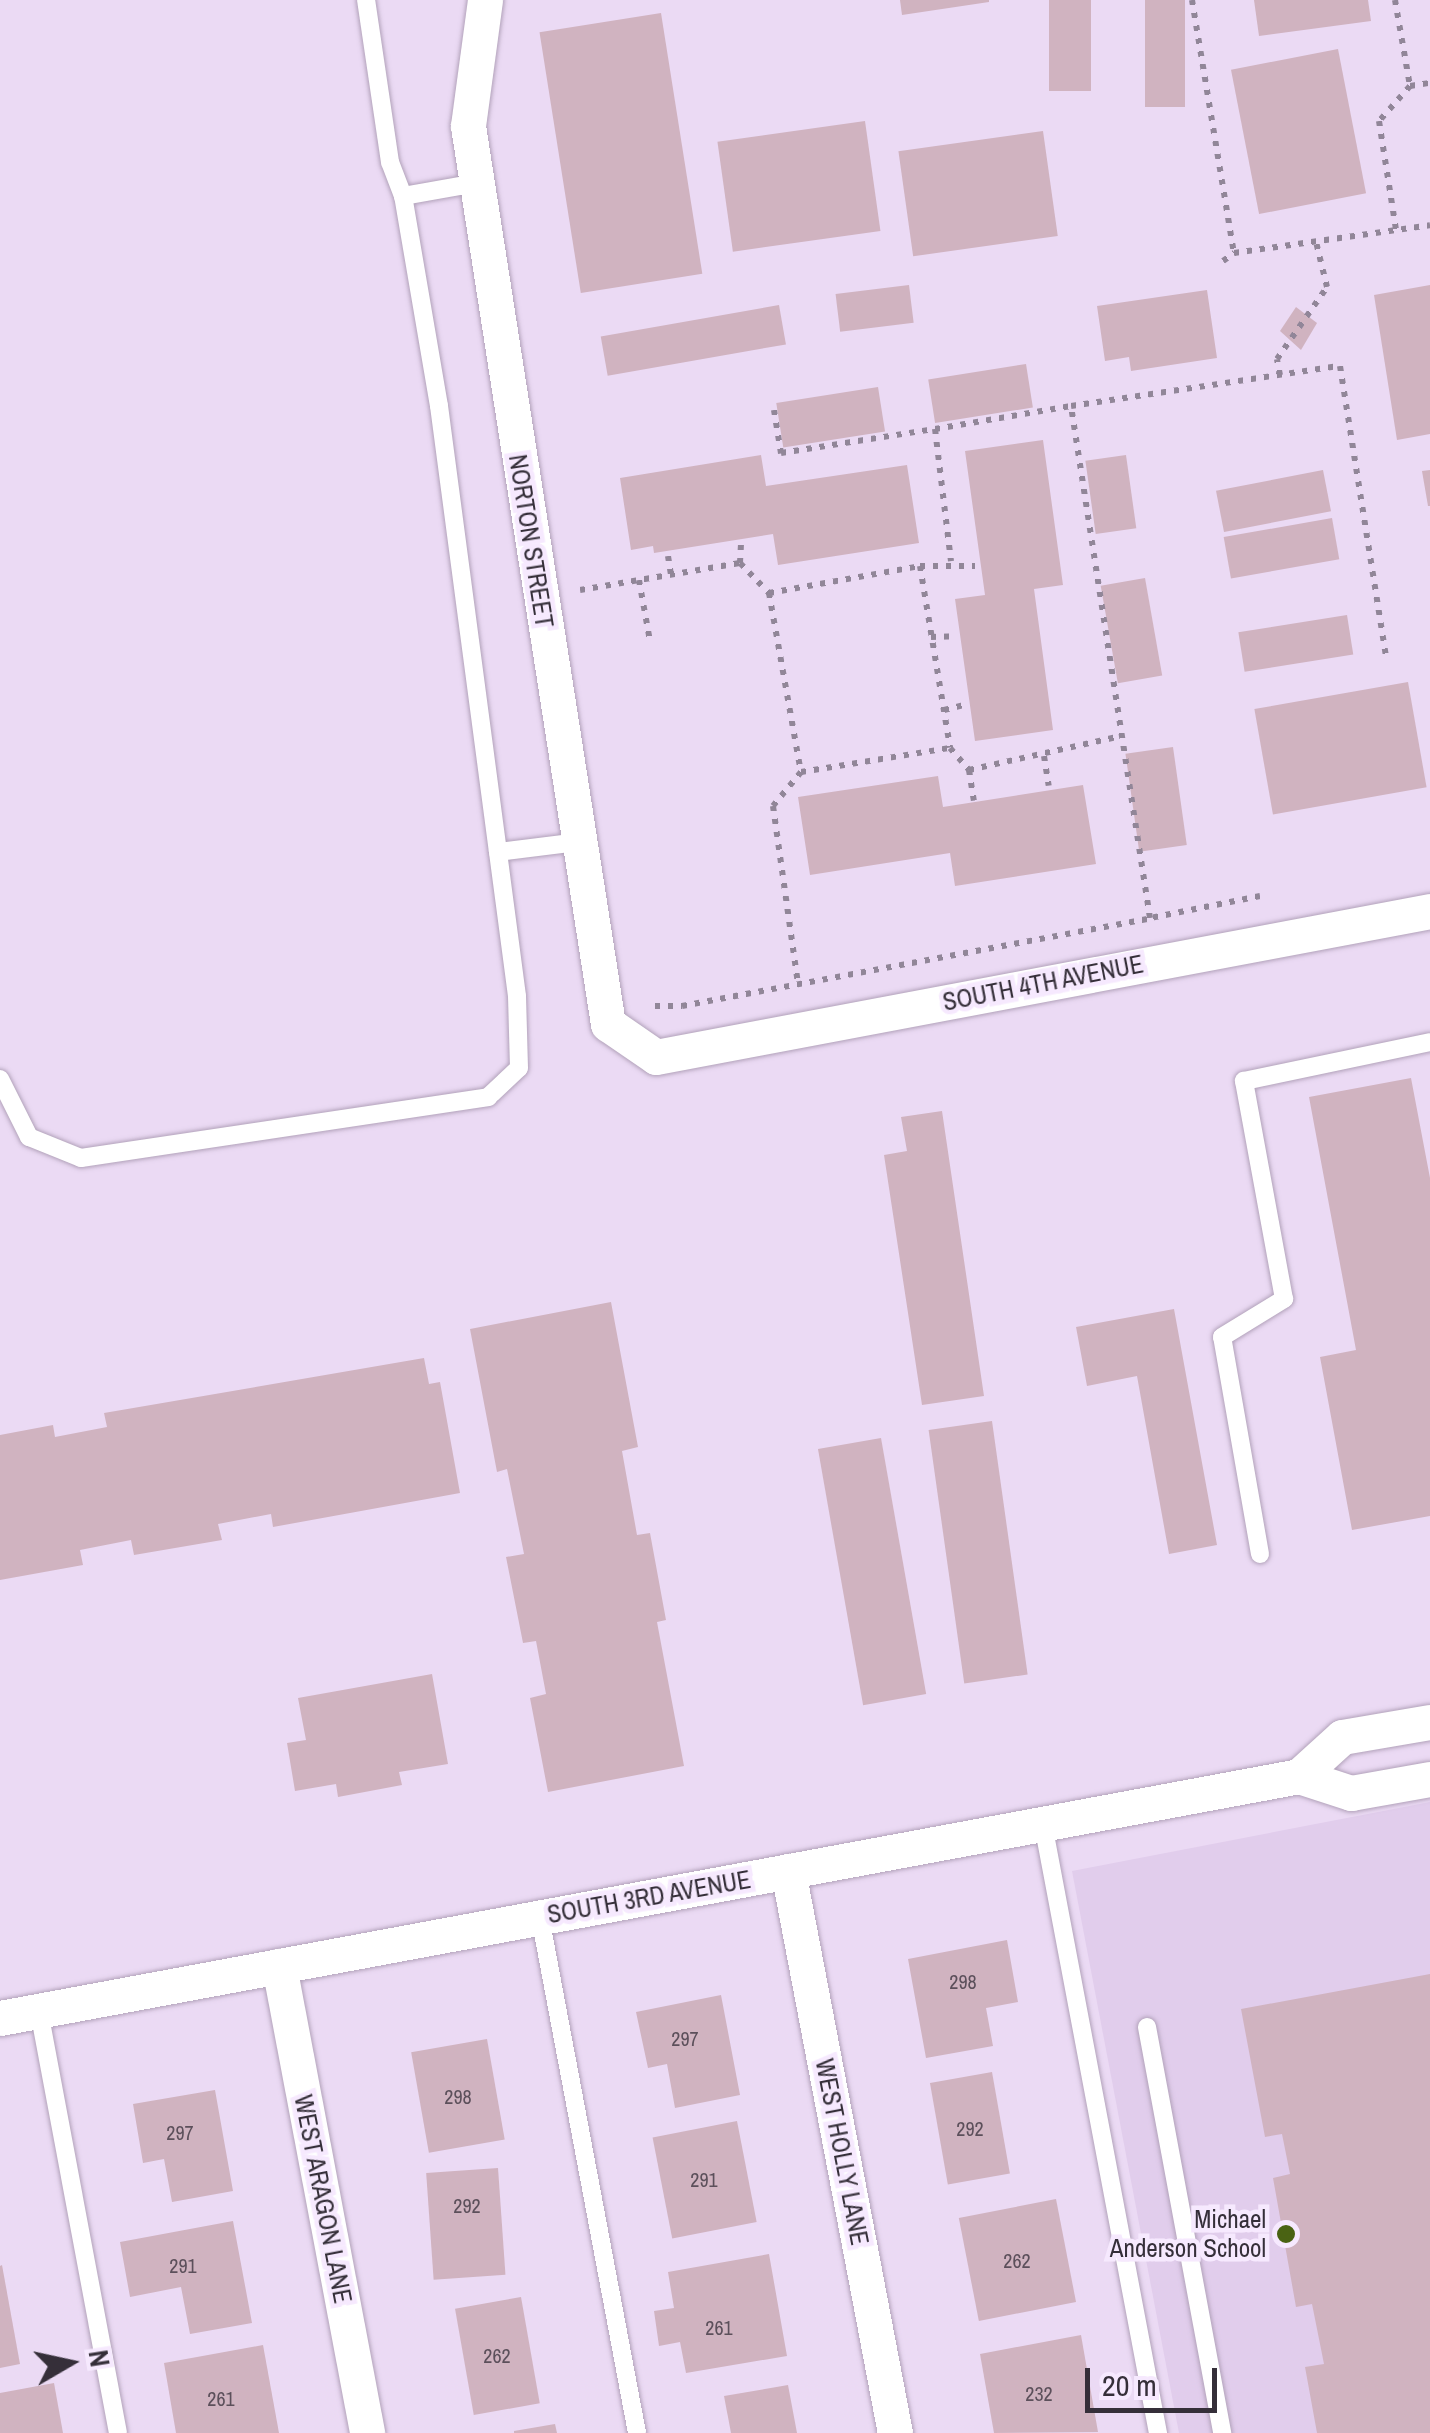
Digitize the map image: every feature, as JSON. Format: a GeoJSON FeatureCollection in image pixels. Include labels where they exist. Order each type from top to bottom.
{"type":"FeatureCollection","features":[{"type":"Feature","properties":{"kind":"street","name":"NORTON STREET"},"geometry":{"type":"LineString","coordinates":[[484,0],[468,126],[578,842],[608,1024],[656,1057]]}},
{"type":"Feature","properties":{"kind":"street","name":"SOUTH 4TH AVENUE"},"geometry":{"type":"LineString","coordinates":[[656,1057],[1430,911]]}},
{"type":"Feature","properties":{"kind":"street"},"geometry":{"type":"LineString","coordinates":[[1298,1776],[1342,1738],[1430,1722]]}},
{"type":"Feature","properties":{"kind":"street","name":"SOUTH 3RD AVENUE"},"geometry":{"type":"LineString","coordinates":[[0,2018],[1298,1776],[1351,1793],[1430,1780]]}},
{"type":"Feature","properties":{"kind":"street","name":"WEST HOLLY LANE"},"geometry":{"type":"LineString","coordinates":[[788,1871],[895,2433]]}},
{"type":"Feature","properties":{"kind":"street","name":"WEST ARAGON LANE"},"geometry":{"type":"LineString","coordinates":[[280,1966],[367,2433]]}},
{"type":"Feature","properties":{"kind":"lane"},"geometry":{"type":"LineString","coordinates":[[0,1079],[28,1136],[80,1158],[488,1097],[519,1068],[518,996],[439,406],[403,196],[390,162],[366,0]]}},
{"type":"Feature","properties":{"kind":"lane"},"geometry":{"type":"LineString","coordinates":[[403,196],[477,183]]}},
{"type":"Feature","properties":{"kind":"lane"},"geometry":{"type":"LineString","coordinates":[[498,852],[578,842]]}},
{"type":"Feature","properties":{"kind":"lane"},"geometry":{"type":"LineString","coordinates":[[1260,1554],[1222,1337],[1284,1299],[1244,1081],[1430,1042]]}},
{"type":"Feature","properties":{"kind":"lane"},"geometry":{"type":"LineString","coordinates":[[1043,1824],[1158,2433]]}},
{"type":"Feature","properties":{"kind":"lane"},"geometry":{"type":"LineString","coordinates":[[540,1917],[637,2433]]}},
{"type":"Feature","properties":{"kind":"lane"},"geometry":{"type":"LineString","coordinates":[[38,2011],[118,2433]]}},
{"type":"Feature","properties":{"kind":"lane"},"geometry":{"type":"LineString","coordinates":[[1147,2027],[1222,2433]]}},
{"type":"Feature","properties":{"kind":"path"},"geometry":{"type":"LineString","coordinates":[[1192,0],[1234,252]]}},
{"type":"Feature","properties":{"kind":"path"},"geometry":{"type":"LineString","coordinates":[[1395,0],[1410,86]]}},
{"type":"Feature","properties":{"kind":"path"},"geometry":{"type":"LineString","coordinates":[[1396,230],[1379,121],[1410,86],[1430,82]]}},
{"type":"Feature","properties":{"kind":"path"},"geometry":{"type":"LineString","coordinates":[[1223,260],[1234,252],[1430,225]]}},
{"type":"Feature","properties":{"kind":"path"},"geometry":{"type":"LineString","coordinates":[[1280,375],[1277,359],[1327,288],[1316,242]]}},
{"type":"Feature","properties":{"kind":"path"},"geometry":{"type":"LineString","coordinates":[[774,410],[781,453],[1340,366],[1386,658]]}},
{"type":"Feature","properties":{"kind":"path"},"geometry":{"type":"LineString","coordinates":[[1070,406],[1150,918]]}},
{"type":"Feature","properties":{"kind":"path"},"geometry":{"type":"LineString","coordinates":[[935,429],[951,561]]}},
{"type":"Feature","properties":{"kind":"path"},"geometry":{"type":"LineString","coordinates":[[741,542],[740,563],[769,593],[801,772]]}},
{"type":"Feature","properties":{"kind":"path"},"geometry":{"type":"LineString","coordinates":[[668,556],[671,574]]}},
{"type":"Feature","properties":{"kind":"path"},"geometry":{"type":"LineString","coordinates":[[769,593],[951,561],[975,566]]}},
{"type":"Feature","properties":{"kind":"path"},"geometry":{"type":"LineString","coordinates":[[578,610],[575,591],[740,563]]}},
{"type":"Feature","properties":{"kind":"path"},"geometry":{"type":"LineString","coordinates":[[920,566],[950,748],[969,770],[974,801]]}},
{"type":"Feature","properties":{"kind":"path"},"geometry":{"type":"LineString","coordinates":[[639,580],[650,641]]}},
{"type":"Feature","properties":{"kind":"path"},"geometry":{"type":"LineString","coordinates":[[932,637],[956,636]]}},
{"type":"Feature","properties":{"kind":"path"},"geometry":{"type":"LineString","coordinates":[[944,710],[964,705]]}},
{"type":"Feature","properties":{"kind":"path"},"geometry":{"type":"LineString","coordinates":[[969,770],[1120,736]]}},
{"type":"Feature","properties":{"kind":"path"},"geometry":{"type":"LineString","coordinates":[[798,984],[773,806],[801,772],[950,748]]}},
{"type":"Feature","properties":{"kind":"path"},"geometry":{"type":"LineString","coordinates":[[1044,756],[1048,786]]}},
{"type":"Feature","properties":{"kind":"path"},"geometry":{"type":"LineString","coordinates":[[646,997],[655,1006],[682,1006],[1260,896]]}},
{"type":"Feature","properties":{"kind":"shaded area","name":"Michael Anderson School"},"geometry":{"type":"Polygon","coordinates":[[[1430,1802],[1430,2433],[1179,2433],[1072,1871],[1430,1802]]]}},
{"type":"Feature","properties":{"kind":"building"},"geometry":{"type":"Polygon","coordinates":[[[900,0],[989,0],[989,2],[902,15],[900,0]]]}},
{"type":"Feature","properties":{"kind":"building"},"geometry":{"type":"Polygon","coordinates":[[[1049,0],[1091,0],[1091,91],[1049,91],[1049,0]]]}},
{"type":"Feature","properties":{"kind":"building"},"geometry":{"type":"Polygon","coordinates":[[[1145,0],[1185,0],[1185,107],[1145,107],[1145,0]]]}},
{"type":"Feature","properties":{"kind":"building"},"geometry":{"type":"Polygon","coordinates":[[[1254,0],[1368,0],[1371,21],[1259,36],[1254,0]]]}},
{"type":"Feature","properties":{"kind":"building"},"geometry":{"type":"Polygon","coordinates":[[[661,13],[702,274],[581,293],[540,32],[661,13]]]}},
{"type":"Feature","properties":{"kind":"building"},"geometry":{"type":"Polygon","coordinates":[[[1338,49],[1366,193],[1259,214],[1231,70],[1338,49]]]}},
{"type":"Feature","properties":{"kind":"building"},"geometry":{"type":"Polygon","coordinates":[[[865,121],[880,231],[733,252],[717,142],[865,121]]]}},
{"type":"Feature","properties":{"kind":"building"},"geometry":{"type":"Polygon","coordinates":[[[1043,131],[1058,236],[913,256],[898,151],[1043,131]]]}},
{"type":"Feature","properties":{"kind":"building"},"geometry":{"type":"Polygon","coordinates":[[[909,285],[914,323],[840,332],[836,294],[909,285]]]}},
{"type":"Feature","properties":{"kind":"building"},"geometry":{"type":"Polygon","coordinates":[[[1430,285],[1430,434],[1397,440],[1374,295],[1430,285]]]}},
{"type":"Feature","properties":{"kind":"building"},"geometry":{"type":"Polygon","coordinates":[[[1207,290],[1217,358],[1131,371],[1129,357],[1105,361],[1097,306],[1207,290]]]}},
{"type":"Feature","properties":{"kind":"building"},"geometry":{"type":"Polygon","coordinates":[[[779,305],[786,344],[608,376],[601,336],[779,305]]]}},
{"type":"Feature","properties":{"kind":"building"},"geometry":{"type":"Polygon","coordinates":[[[1296,307],[1317,323],[1301,350],[1280,331],[1296,307]]]}},
{"type":"Feature","properties":{"kind":"building"},"geometry":{"type":"Polygon","coordinates":[[[1026,364],[1033,407],[935,423],[928,379],[1026,364]]]}},
{"type":"Feature","properties":{"kind":"building"},"geometry":{"type":"Polygon","coordinates":[[[878,387],[885,431],[783,448],[776,403],[878,387]]]}},
{"type":"Feature","properties":{"kind":"building"},"geometry":{"type":"Polygon","coordinates":[[[1043,440],[1063,585],[1034,589],[1053,730],[975,741],[955,599],[985,595],[965,451],[1043,440]]]}},
{"type":"Feature","properties":{"kind":"building"},"geometry":{"type":"Polygon","coordinates":[[[761,455],[766,486],[907,465],[919,543],[778,565],[773,534],[654,553],[653,546],[631,550],[620,478],[761,455]]]}},
{"type":"Feature","properties":{"kind":"building"},"geometry":{"type":"Polygon","coordinates":[[[1126,455],[1136,528],[1096,534],[1085,461],[1126,455]]]}},
{"type":"Feature","properties":{"kind":"building"},"geometry":{"type":"Polygon","coordinates":[[[1323,470],[1331,511],[1224,532],[1216,491],[1323,470]]]}},
{"type":"Feature","properties":{"kind":"building"},"geometry":{"type":"Polygon","coordinates":[[[1430,470],[1430,506],[1428,506],[1422,471],[1430,470]]]}},
{"type":"Feature","properties":{"kind":"building"},"geometry":{"type":"Polygon","coordinates":[[[1332,518],[1339,559],[1231,578],[1224,537],[1332,518]]]}},
{"type":"Feature","properties":{"kind":"building"},"geometry":{"type":"Polygon","coordinates":[[[1145,578],[1162,675],[1118,683],[1101,586],[1145,578]]]}},
{"type":"Feature","properties":{"kind":"building"},"geometry":{"type":"Polygon","coordinates":[[[1347,615],[1353,655],[1245,672],[1238,632],[1347,615]]]}},
{"type":"Feature","properties":{"kind":"building"},"geometry":{"type":"Polygon","coordinates":[[[1408,682],[1427,787],[1273,814],[1254,709],[1408,682]]]}},
{"type":"Feature","properties":{"kind":"building"},"geometry":{"type":"Polygon","coordinates":[[[1173,747],[1187,845],[1139,852],[1125,754],[1173,747]]]}},
{"type":"Feature","properties":{"kind":"building"},"geometry":{"type":"Polygon","coordinates":[[[938,776],[943,807],[1083,785],[1096,864],[955,886],[950,853],[810,875],[798,797],[938,776]]]}},
{"type":"Feature","properties":{"kind":"building"},"geometry":{"type":"Polygon","coordinates":[[[1411,1078],[1430,1178],[1430,1516],[1352,1530],[1320,1357],[1356,1350],[1309,1097],[1411,1078]]]}},
{"type":"Feature","properties":{"kind":"building"},"geometry":{"type":"Polygon","coordinates":[[[942,1111],[984,1396],[922,1405],[884,1155],[907,1151],[901,1117],[942,1111]]]}},
{"type":"Feature","properties":{"kind":"building"},"geometry":{"type":"Polygon","coordinates":[[[611,1302],[638,1447],[622,1451],[637,1535],[650,1533],[666,1620],[657,1622],[684,1766],[548,1792],[530,1698],[546,1694],[536,1641],[523,1643],[506,1557],[524,1554],[507,1469],[497,1472],[470,1329],[611,1302]]]}},
{"type":"Feature","properties":{"kind":"building"},"geometry":{"type":"Polygon","coordinates":[[[1174,1309],[1217,1545],[1169,1554],[1137,1376],[1087,1386],[1076,1327],[1174,1309]]]}},
{"type":"Feature","properties":{"kind":"building"},"geometry":{"type":"Polygon","coordinates":[[[424,1358],[429,1384],[440,1382],[460,1493],[273,1527],[271,1514],[218,1524],[222,1540],[134,1555],[131,1540],[80,1550],[83,1565],[0,1580],[0,1435],[53,1425],[55,1437],[107,1427],[104,1413],[424,1358]]]}},
{"type":"Feature","properties":{"kind":"building"},"geometry":{"type":"Polygon","coordinates":[[[992,1421],[1028,1675],[964,1683],[929,1430],[992,1421]]]}},
{"type":"Feature","properties":{"kind":"building"},"geometry":{"type":"Polygon","coordinates":[[[881,1438],[926,1694],[863,1705],[818,1449],[881,1438]]]}},
{"type":"Feature","properties":{"kind":"building"},"geometry":{"type":"Polygon","coordinates":[[[432,1674],[448,1764],[399,1772],[402,1785],[338,1797],[336,1784],[295,1791],[287,1743],[306,1740],[298,1698],[432,1674]]]}},
{"type":"Feature","properties":{"kind":"building"},"geometry":{"type":"Polygon","coordinates":[[[1007,1940],[1018,2002],[986,2008],[993,2046],[926,2058],[908,1959],[1007,1940]]]}},
{"type":"Feature","properties":{"kind":"building"},"geometry":{"type":"Polygon","coordinates":[[[1430,1974],[1430,2433],[1317,2433],[1305,2367],[1324,2364],[1312,2304],[1296,2307],[1273,2178],[1290,2174],[1282,2134],[1265,2137],[1241,2009],[1430,1974]]]}},
{"type":"Feature","properties":{"kind":"building"},"geometry":{"type":"Polygon","coordinates":[[[721,1995],[740,2095],[675,2108],[667,2064],[648,2068],[636,2012],[721,1995]]]}},
{"type":"Feature","properties":{"kind":"building"},"geometry":{"type":"Polygon","coordinates":[[[487,2039],[505,2139],[429,2153],[411,2052],[487,2039]]]}},
{"type":"Feature","properties":{"kind":"building"},"geometry":{"type":"Polygon","coordinates":[[[992,2072],[1010,2173],[948,2184],[930,2083],[992,2072]]]}},
{"type":"Feature","properties":{"kind":"building"},"geometry":{"type":"Polygon","coordinates":[[[215,2090],[233,2191],[172,2202],[164,2159],[143,2163],[133,2104],[215,2090]]]}},
{"type":"Feature","properties":{"kind":"building"},"geometry":{"type":"Polygon","coordinates":[[[737,2121],[757,2222],[672,2239],[653,2137],[737,2121]]]}},
{"type":"Feature","properties":{"kind":"building"},"geometry":{"type":"Polygon","coordinates":[[[498,2168],[505,2275],[434,2280],[426,2173],[498,2168]]]}},
{"type":"Feature","properties":{"kind":"building"},"geometry":{"type":"Polygon","coordinates":[[[1056,2199],[1076,2302],[979,2321],[959,2218],[1056,2199]]]}},
{"type":"Feature","properties":{"kind":"building"},"geometry":{"type":"Polygon","coordinates":[[[233,2221],[252,2323],[190,2334],[181,2287],[130,2297],[120,2242],[233,2221]]]}},
{"type":"Feature","properties":{"kind":"building"},"geometry":{"type":"Polygon","coordinates":[[[769,2254],[787,2356],[686,2373],[680,2342],[659,2346],[654,2311],[674,2308],[668,2272],[769,2254]]]}},
{"type":"Feature","properties":{"kind":"building"},"geometry":{"type":"Polygon","coordinates":[[[0,2266],[20,2364],[0,2368],[0,2266]]]}},
{"type":"Feature","properties":{"kind":"building"},"geometry":{"type":"Polygon","coordinates":[[[521,2297],[540,2403],[474,2415],[455,2309],[521,2297]]]}},
{"type":"Feature","properties":{"kind":"building"},"geometry":{"type":"Polygon","coordinates":[[[1081,2335],[1098,2432],[994,2433],[980,2354],[1081,2335]]]}},
{"type":"Feature","properties":{"kind":"building"},"geometry":{"type":"Polygon","coordinates":[[[263,2345],[279,2433],[176,2433],[164,2363],[263,2345]]]}},
{"type":"Feature","properties":{"kind":"building"},"geometry":{"type":"Polygon","coordinates":[[[54,2383],[63,2433],[0,2433],[0,2393],[54,2383]]]}},
{"type":"Feature","properties":{"kind":"building"},"geometry":{"type":"Polygon","coordinates":[[[788,2385],[797,2433],[731,2433],[724,2396],[788,2385]]]}},
{"type":"Feature","properties":{"kind":"building"},"geometry":{"type":"Polygon","coordinates":[[[555,2424],[557,2433],[514,2433],[514,2431],[555,2424]]]}},
{"type":"Feature","properties":{"kind":"place","name":"Michael Anderson School"},"geometry":{"type":"Point","coordinates":[1286,2234]}}]}
